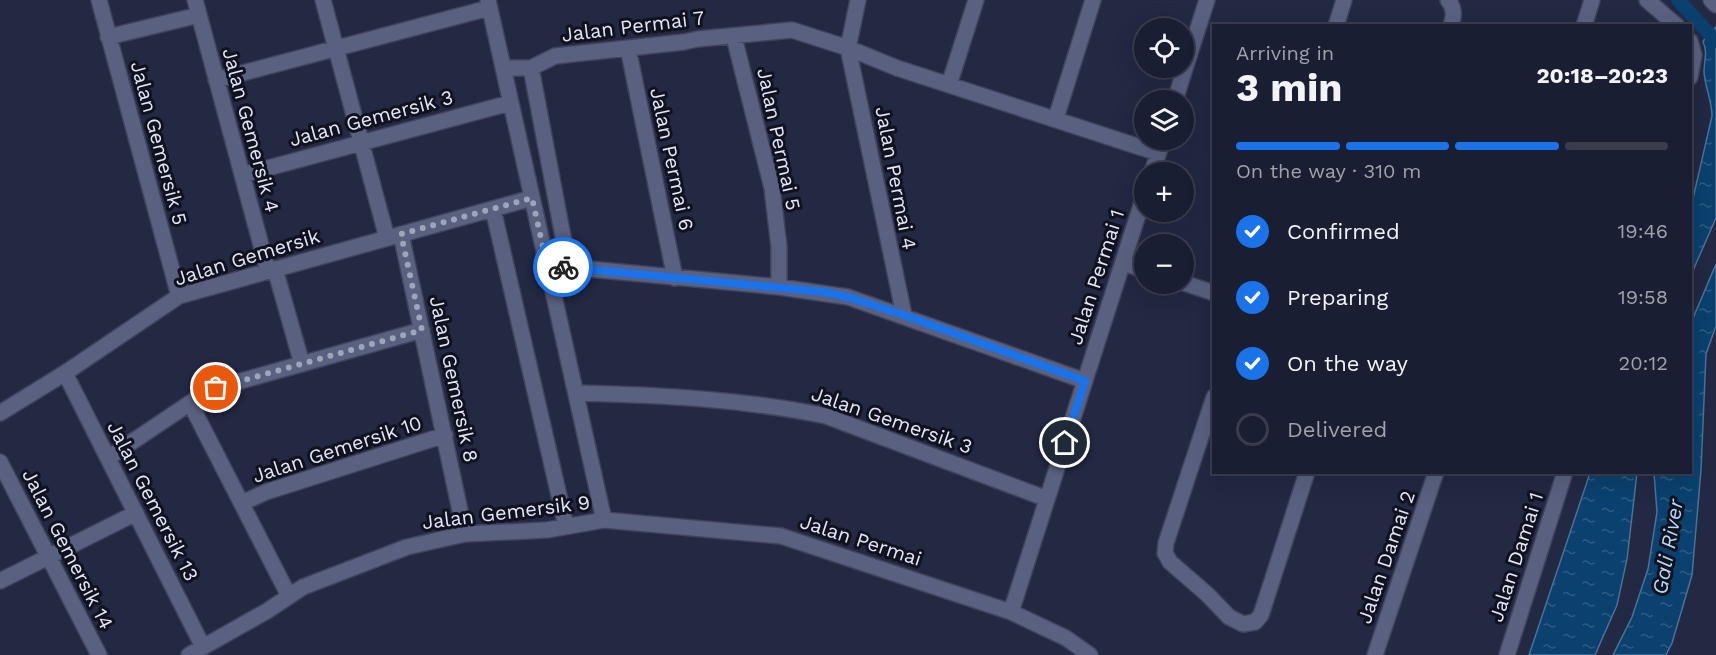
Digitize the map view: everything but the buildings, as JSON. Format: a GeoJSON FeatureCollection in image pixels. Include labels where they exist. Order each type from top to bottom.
{"type":"FeatureCollection","features":[{"type":"Feature","properties":{"kind":"street","name":"Jalan Gemersik 5"},"geometry":{"type":"LineString","coordinates":[[99,0],[179,296]]}},
{"type":"Feature","properties":{"kind":"street","name":"Jalan Gemersik 8"},"geometry":{"type":"LineString","coordinates":[[322,0],[361,142],[394,236],[422,330],[465,534]]}},
{"type":"Feature","properties":{"kind":"street"},"geometry":{"type":"LineString","coordinates":[[848,48],[858,0]]}},
{"type":"Feature","properties":{"kind":"street"},"geometry":{"type":"LineString","coordinates":[[949,84],[976,0]]}},
{"type":"Feature","properties":{"kind":"street"},"geometry":{"type":"LineString","coordinates":[[1056,118],[1094,0]]}},
{"type":"Feature","properties":{"kind":"street"},"geometry":{"type":"LineString","coordinates":[[1178,90],[1207,0]]}},
{"type":"Feature","properties":{"kind":"street"},"geometry":{"type":"LineString","coordinates":[[1337,24],[1344,0]]}},
{"type":"Feature","properties":{"kind":"street"},"geometry":{"type":"LineString","coordinates":[[1585,24],[1592,0]]}},
{"type":"Feature","properties":{"kind":"street"},"geometry":{"type":"LineString","coordinates":[[1647,0],[1675,24]]}},
{"type":"Feature","properties":{"kind":"street"},"geometry":{"type":"LineString","coordinates":[[1711,0],[1716,5]]}},
{"type":"Feature","properties":{"kind":"street"},"geometry":{"type":"LineString","coordinates":[[1449,1],[1454,16],[1452,24]]}},
{"type":"Feature","properties":{"kind":"street"},"geometry":{"type":"LineString","coordinates":[[216,80],[488,4],[604,520]]}},
{"type":"Feature","properties":{"kind":"street"},"geometry":{"type":"LineString","coordinates":[[108,37],[197,7]]}},
{"type":"Feature","properties":{"kind":"street","name":"Jalan Gemersik 4"},"geometry":{"type":"LineString","coordinates":[[197,7],[242,175],[302,364]]}},
{"type":"Feature","properties":{"kind":"street","name":"Jalan Permai 7"},"geometry":{"type":"LineString","coordinates":[[503,68],[531,68],[555,56],[792,30],[848,48],[897,68],[1056,118],[1134,139]]}},
{"type":"Feature","properties":{"kind":"street","name":"Jalan Permai 5"},"geometry":{"type":"LineString","coordinates":[[734,37],[772,188],[779,247],[779,287]]}},
{"type":"Feature","properties":{"kind":"street","name":"Jalan Permai 6"},"geometry":{"type":"LineString","coordinates":[[628,48],[675,278]]}},
{"type":"Feature","properties":{"kind":"street","name":"Jalan Permai 4"},"geometry":{"type":"LineString","coordinates":[[848,48],[904,315]]}},
{"type":"Feature","properties":{"kind":"street"},"geometry":{"type":"LineString","coordinates":[[1692,48],[1694,55],[1692,66]]}},
{"type":"Feature","properties":{"kind":"street"},"geometry":{"type":"LineString","coordinates":[[531,68],[569,268]]}},
{"type":"Feature","properties":{"kind":"street","name":"Jalan Gemersik 3"},"geometry":{"type":"LineString","coordinates":[[242,175],[510,103]]}},
{"type":"Feature","properties":{"kind":"street","name":"Jalan Gemersik"},"geometry":{"type":"LineString","coordinates":[[0,413],[65,373],[179,296],[532,198]]}},
{"type":"Feature","properties":{"kind":"street"},"geometry":{"type":"LineString","coordinates":[[493,209],[566,526]]}},
{"type":"Feature","properties":{"kind":"street","name":"Jalan Permai 1"},"geometry":{"type":"LineString","coordinates":[[1011,612],[1136,222]]}},
{"type":"Feature","properties":{"kind":"street"},"geometry":{"type":"LineString","coordinates":[[1123,263],[1134,267]]}},
{"type":"Feature","properties":{"kind":"street"},"geometry":{"type":"LineString","coordinates":[[547,265],[779,287],[848,297],[1085,381]]}},
{"type":"Feature","properties":{"kind":"street"},"geometry":{"type":"LineString","coordinates":[[1194,286],[1212,291]]}},
{"type":"Feature","properties":{"kind":"street"},"geometry":{"type":"LineString","coordinates":[[108,458],[216,388],[422,330]]}},
{"type":"Feature","properties":{"kind":"street","name":"Jalan Gemersik 13"},"geometry":{"type":"LineString","coordinates":[[65,373],[203,647]]}},
{"type":"Feature","properties":{"kind":"street","name":"Jalan Gemersik 3"},"geometry":{"type":"LineString","coordinates":[[576,393],[699,398],[791,409],[826,416],[1047,499]]}},
{"type":"Feature","properties":{"kind":"street"},"geometry":{"type":"LineString","coordinates":[[190,403],[290,596]]}},
{"type":"Feature","properties":{"kind":"street"},"geometry":{"type":"LineString","coordinates":[[1212,403],[1166,543],[1165,553],[1170,562],[1229,617],[1243,624],[1255,622],[1261,615],[1306,474]]}},
{"type":"Feature","properties":{"kind":"street","name":"Jalan Gemersik 10"},"geometry":{"type":"LineString","coordinates":[[242,503],[275,489],[445,435]]}},
{"type":"Feature","properties":{"kind":"street","name":"Jalan Gemersik 14"},"geometry":{"type":"LineString","coordinates":[[0,462],[99,655]]}},
{"type":"Feature","properties":{"kind":"street","name":"Jalan Damai 2"},"geometry":{"type":"LineString","coordinates":[[1375,655],[1435,474]]}},
{"type":"Feature","properties":{"kind":"street","name":"Jalan Damai 1"},"geometry":{"type":"LineString","coordinates":[[1507,655],[1564,474]]}},
{"type":"Feature","properties":{"kind":"street"},"geometry":{"type":"LineString","coordinates":[[0,581],[136,513]]}},
{"type":"Feature","properties":{"kind":"street","name":"Jalan Gemersik 9"},"geometry":{"type":"LineString","coordinates":[[189,655],[267,611],[309,584],[407,547],[465,534],[547,530],[604,520]]}},
{"type":"Feature","properties":{"kind":"street","name":"Jalan Permai"},"geometry":{"type":"LineString","coordinates":[[604,520],[781,536],[1011,612],[1066,638],[1090,655]]}},
{"type":"Feature","properties":{"kind":"water"},"geometry":{"type":"Polygon","coordinates":[[[1716,27],[1716,218],[1692,273],[1692,203],[1712,116],[1704,72],[1706,53],[1703,42],[1716,27]]]}},
{"type":"Feature","properties":{"kind":"water","name":"Gali River"},"geometry":{"type":"Polygon","coordinates":[[[1716,264],[1716,326],[1706,354],[1701,470],[1692,575],[1672,643],[1666,655],[1613,655],[1632,617],[1648,569],[1657,512],[1654,474],[1692,474],[1692,321],[1716,264]]]}},
{"type":"Feature","properties":{"kind":"water"},"geometry":{"type":"Polygon","coordinates":[[[1590,474],[1637,474],[1627,559],[1617,605],[1595,655],[1529,655],[1590,474]]]}},
{"type":"Feature","properties":{"kind":"waterway"},"geometry":{"type":"LineString","coordinates":[[1678,0],[1716,41]]}},
{"type":"Feature","properties":{"kind":"way so far"},"geometry":{"type":"LineString","coordinates":[[216,388],[422,330],[401,234],[532,198],[547,265],[563,267]]}},
{"type":"Feature","properties":{"kind":"route"},"geometry":{"type":"LineString","coordinates":[[563,267],[825,292],[904,315],[1085,381],[1065,443]]}}]}
